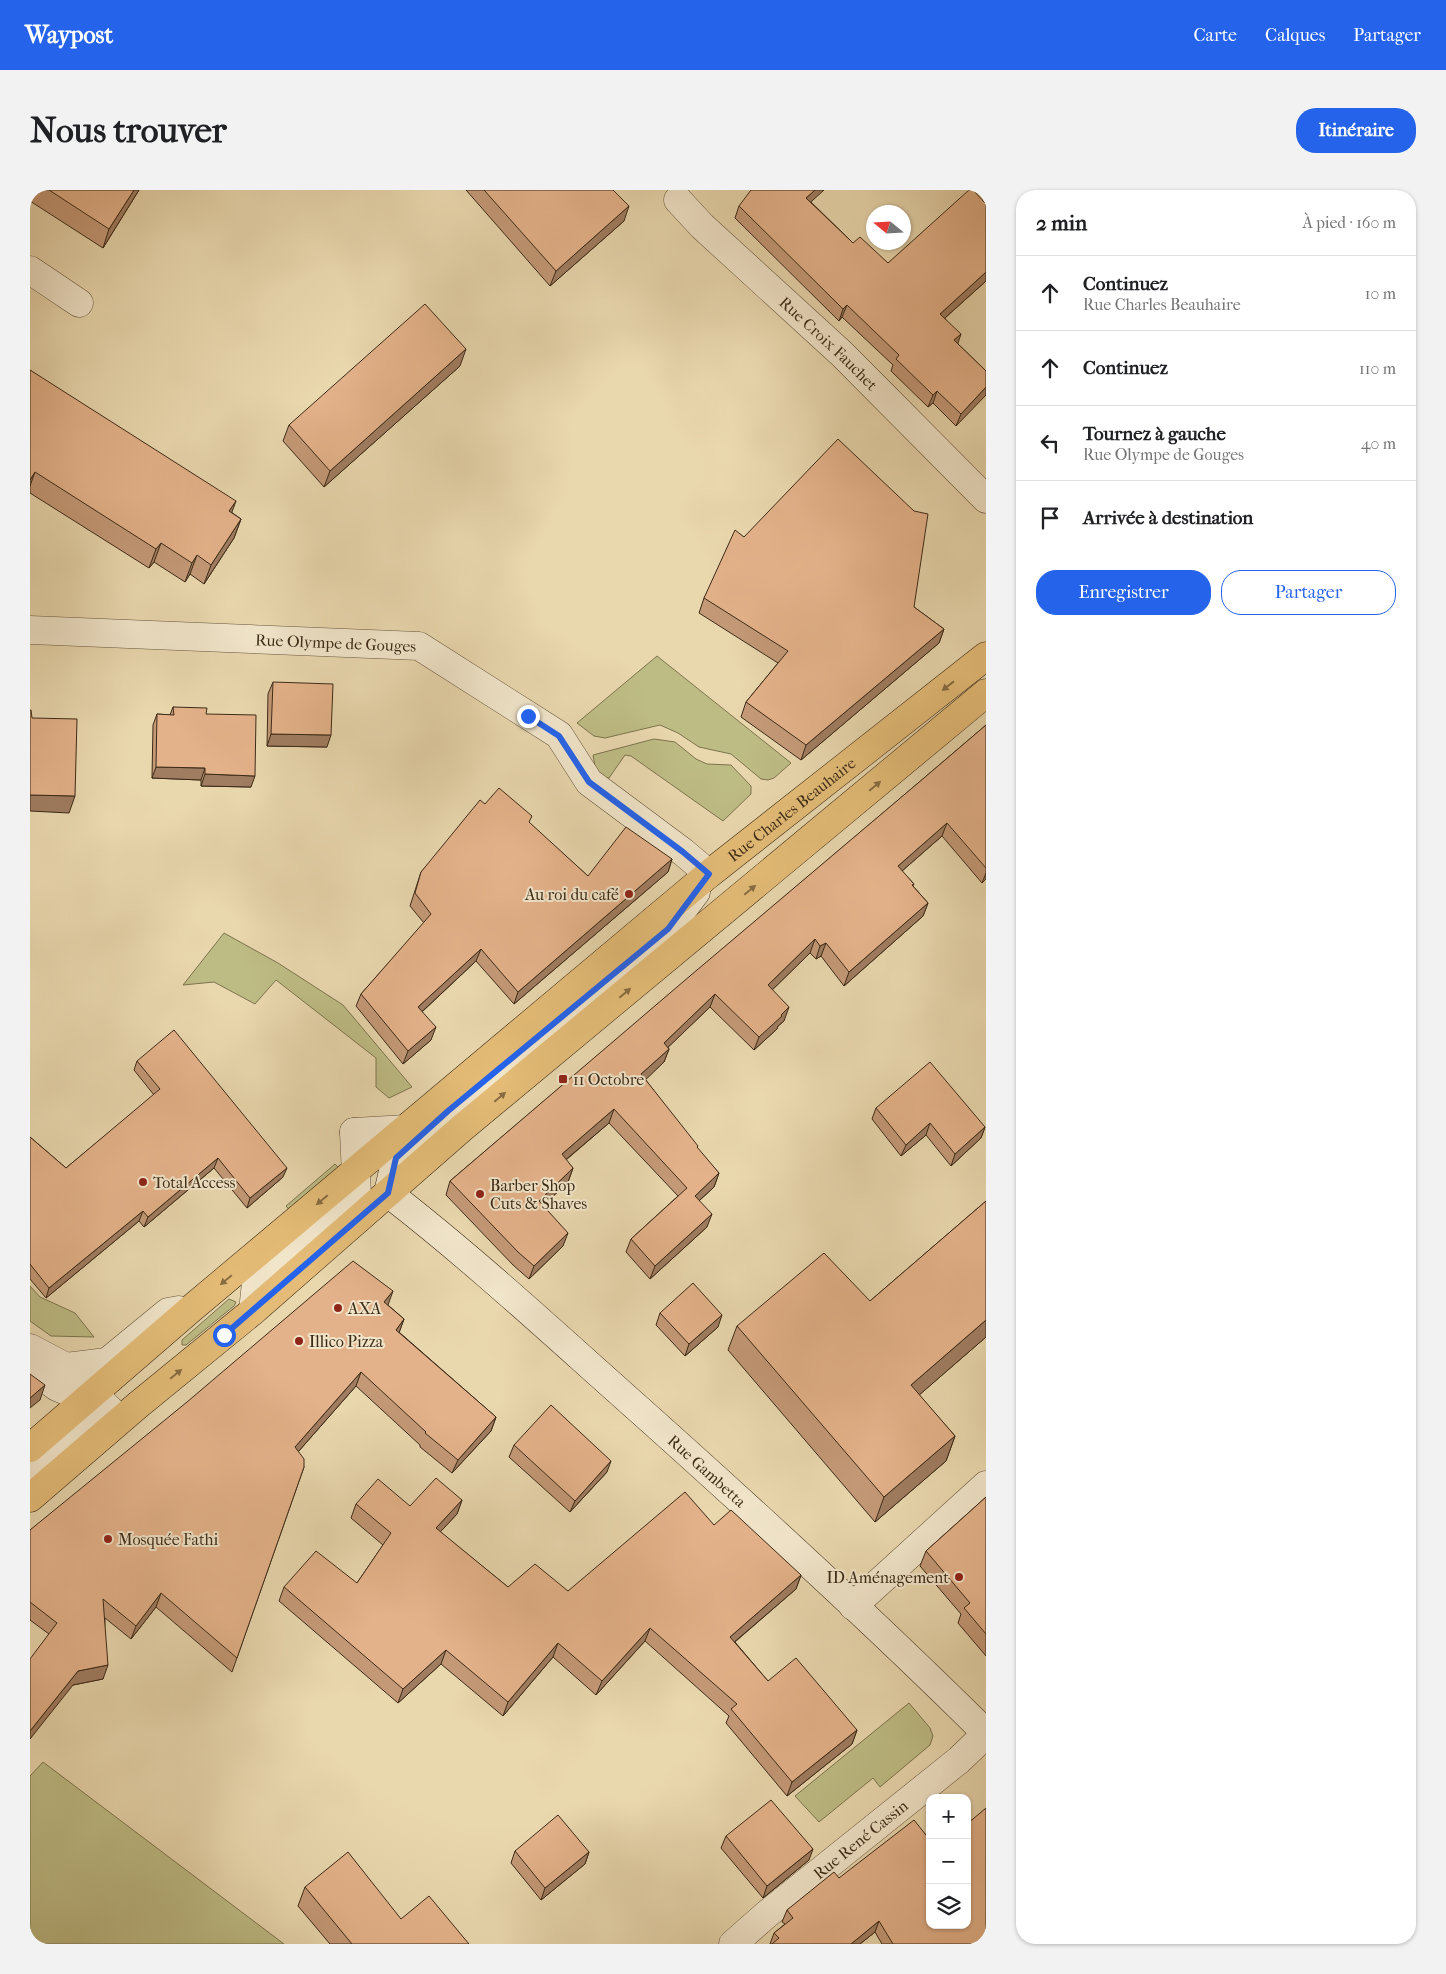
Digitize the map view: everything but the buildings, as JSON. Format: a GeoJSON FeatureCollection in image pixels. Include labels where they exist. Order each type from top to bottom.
{"type":"FeatureCollection","features":[{"type":"Feature","properties":{"kind":"main road","name":"Rue Charles Beauhaire"},"geometry":{"type":"LineString","coordinates":[[283,1259],[365,1164],[709,874],[986,656]]}},
{"type":"Feature","properties":{"kind":"main road"},"geometry":{"type":"LineString","coordinates":[[33,1446],[192,1308],[283,1259],[394,1188],[986,693]]}},
{"type":"Feature","properties":{"kind":"main road"},"geometry":{"type":"LineString","coordinates":[[30,1498],[138,1404],[253,1311],[283,1259]]}},
{"type":"Feature","properties":{"kind":"street","name":"Rue Croix Fauchet"},"geometry":{"type":"LineString","coordinates":[[678,193],[702,226],[842,354],[986,499]]}},
{"type":"Feature","properties":{"kind":"street"},"geometry":{"type":"LineString","coordinates":[[30,270],[79,303]]}},
{"type":"Feature","properties":{"kind":"street","name":"Rue Olympe de Gouges"},"geometry":{"type":"LineString","coordinates":[[30,630],[419,646],[559,736],[589,782],[683,852],[709,874]]}},
{"type":"Feature","properties":{"kind":"street"},"geometry":{"type":"LineString","coordinates":[[419,1217],[394,1188],[396,1158],[448,1111],[668,929],[709,874]]}},
{"type":"Feature","properties":{"kind":"street"},"geometry":{"type":"LineString","coordinates":[[407,1129],[354,1132],[365,1164],[394,1188],[419,1217]]}},
{"type":"Feature","properties":{"kind":"street","name":"Rue Gambetta"},"geometry":{"type":"LineString","coordinates":[[419,1217],[752,1510],[986,1734]]}},
{"type":"Feature","properties":{"kind":"street"},"geometry":{"type":"LineString","coordinates":[[30,1367],[61,1377],[107,1362],[168,1312],[192,1308]]}},
{"type":"Feature","properties":{"kind":"street"},"geometry":{"type":"LineString","coordinates":[[30,1348],[61,1377],[110,1410]]}},
{"type":"Feature","properties":{"kind":"street"},"geometry":{"type":"LineString","coordinates":[[61,1377],[65,1418]]}},
{"type":"Feature","properties":{"kind":"street"},"geometry":{"type":"LineString","coordinates":[[30,1478],[110,1410],[138,1404]]}},
{"type":"Feature","properties":{"kind":"street"},"geometry":{"type":"LineString","coordinates":[[854,1606],[986,1485]]}},
{"type":"Feature","properties":{"kind":"street","name":"Rue René Cassin"},"geometry":{"type":"LineString","coordinates":[[733,1944],[767,1914],[959,1760],[986,1734]]}},
{"type":"Feature","properties":{"kind":"shaded area"},"geometry":{"type":"Polygon","coordinates":[[[657,656],[791,763],[774,778],[768,780],[761,779],[731,754],[699,747],[678,733],[660,725],[605,738],[594,736],[577,723],[657,656]]]}},
{"type":"Feature","properties":{"kind":"shaded area"},"geometry":{"type":"Polygon","coordinates":[[[654,739],[675,742],[696,759],[707,764],[731,765],[751,786],[751,794],[723,821],[631,756],[625,755],[609,778],[601,777],[596,772],[593,755],[654,739]]]}},
{"type":"Feature","properties":{"kind":"shaded area"},"geometry":{"type":"Polygon","coordinates":[[[224,933],[278,963],[343,1005],[412,1087],[389,1098],[376,1087],[376,1058],[276,980],[255,1004],[214,982],[183,985],[224,933]]]}},
{"type":"Feature","properties":{"kind":"shaded area"},"geometry":{"type":"Polygon","coordinates":[[[335,1164],[341,1170],[291,1212],[286,1206],[335,1164]]]}},
{"type":"Feature","properties":{"kind":"shaded area"},"geometry":{"type":"Polygon","coordinates":[[[30,1286],[40,1297],[75,1313],[94,1337],[51,1336],[30,1321],[30,1286]]]}},
{"type":"Feature","properties":{"kind":"shaded area"},"geometry":{"type":"Polygon","coordinates":[[[229,1299],[236,1302],[234,1306],[186,1345],[182,1345],[182,1340],[229,1299]]]}},
{"type":"Feature","properties":{"kind":"shaded area"},"geometry":{"type":"Polygon","coordinates":[[[909,1703],[930,1728],[933,1736],[930,1745],[880,1787],[873,1778],[819,1822],[795,1796],[909,1703]]]}},
{"type":"Feature","properties":{"kind":"shaded area"},"geometry":{"type":"Polygon","coordinates":[[[43,1762],[284,1944],[30,1944],[30,1776],[43,1762]]]}},
{"type":"Feature","properties":{"kind":"place","name":"Au roi du café"},"geometry":{"type":"Point","coordinates":[629,894]}},
{"type":"Feature","properties":{"kind":"place","name":"11 Octobre"},"geometry":{"type":"Point","coordinates":[563,1079]}},
{"type":"Feature","properties":{"kind":"place","name":"Total Access"},"geometry":{"type":"Point","coordinates":[143,1182]}},
{"type":"Feature","properties":{"kind":"place","name":"Barber Shop Cuts & Shaves"},"geometry":{"type":"Point","coordinates":[480,1194]}},
{"type":"Feature","properties":{"kind":"place","name":"AXA"},"geometry":{"type":"Point","coordinates":[338,1308]}},
{"type":"Feature","properties":{"kind":"place","name":"Illico Pizza"},"geometry":{"type":"Point","coordinates":[299,1341]}},
{"type":"Feature","properties":{"kind":"place","name":"Mosquée Fathi"},"geometry":{"type":"Point","coordinates":[108,1539]}},
{"type":"Feature","properties":{"kind":"place","name":"ID Aménagement"},"geometry":{"type":"Point","coordinates":[959,1577]}},
{"type":"Feature","properties":{"kind":"route"},"geometry":{"type":"LineString","coordinates":[[224,1335],[388,1193],[396,1158],[448,1111],[668,929],[709,874],[683,852],[589,782],[559,736],[528,716]]}}]}
